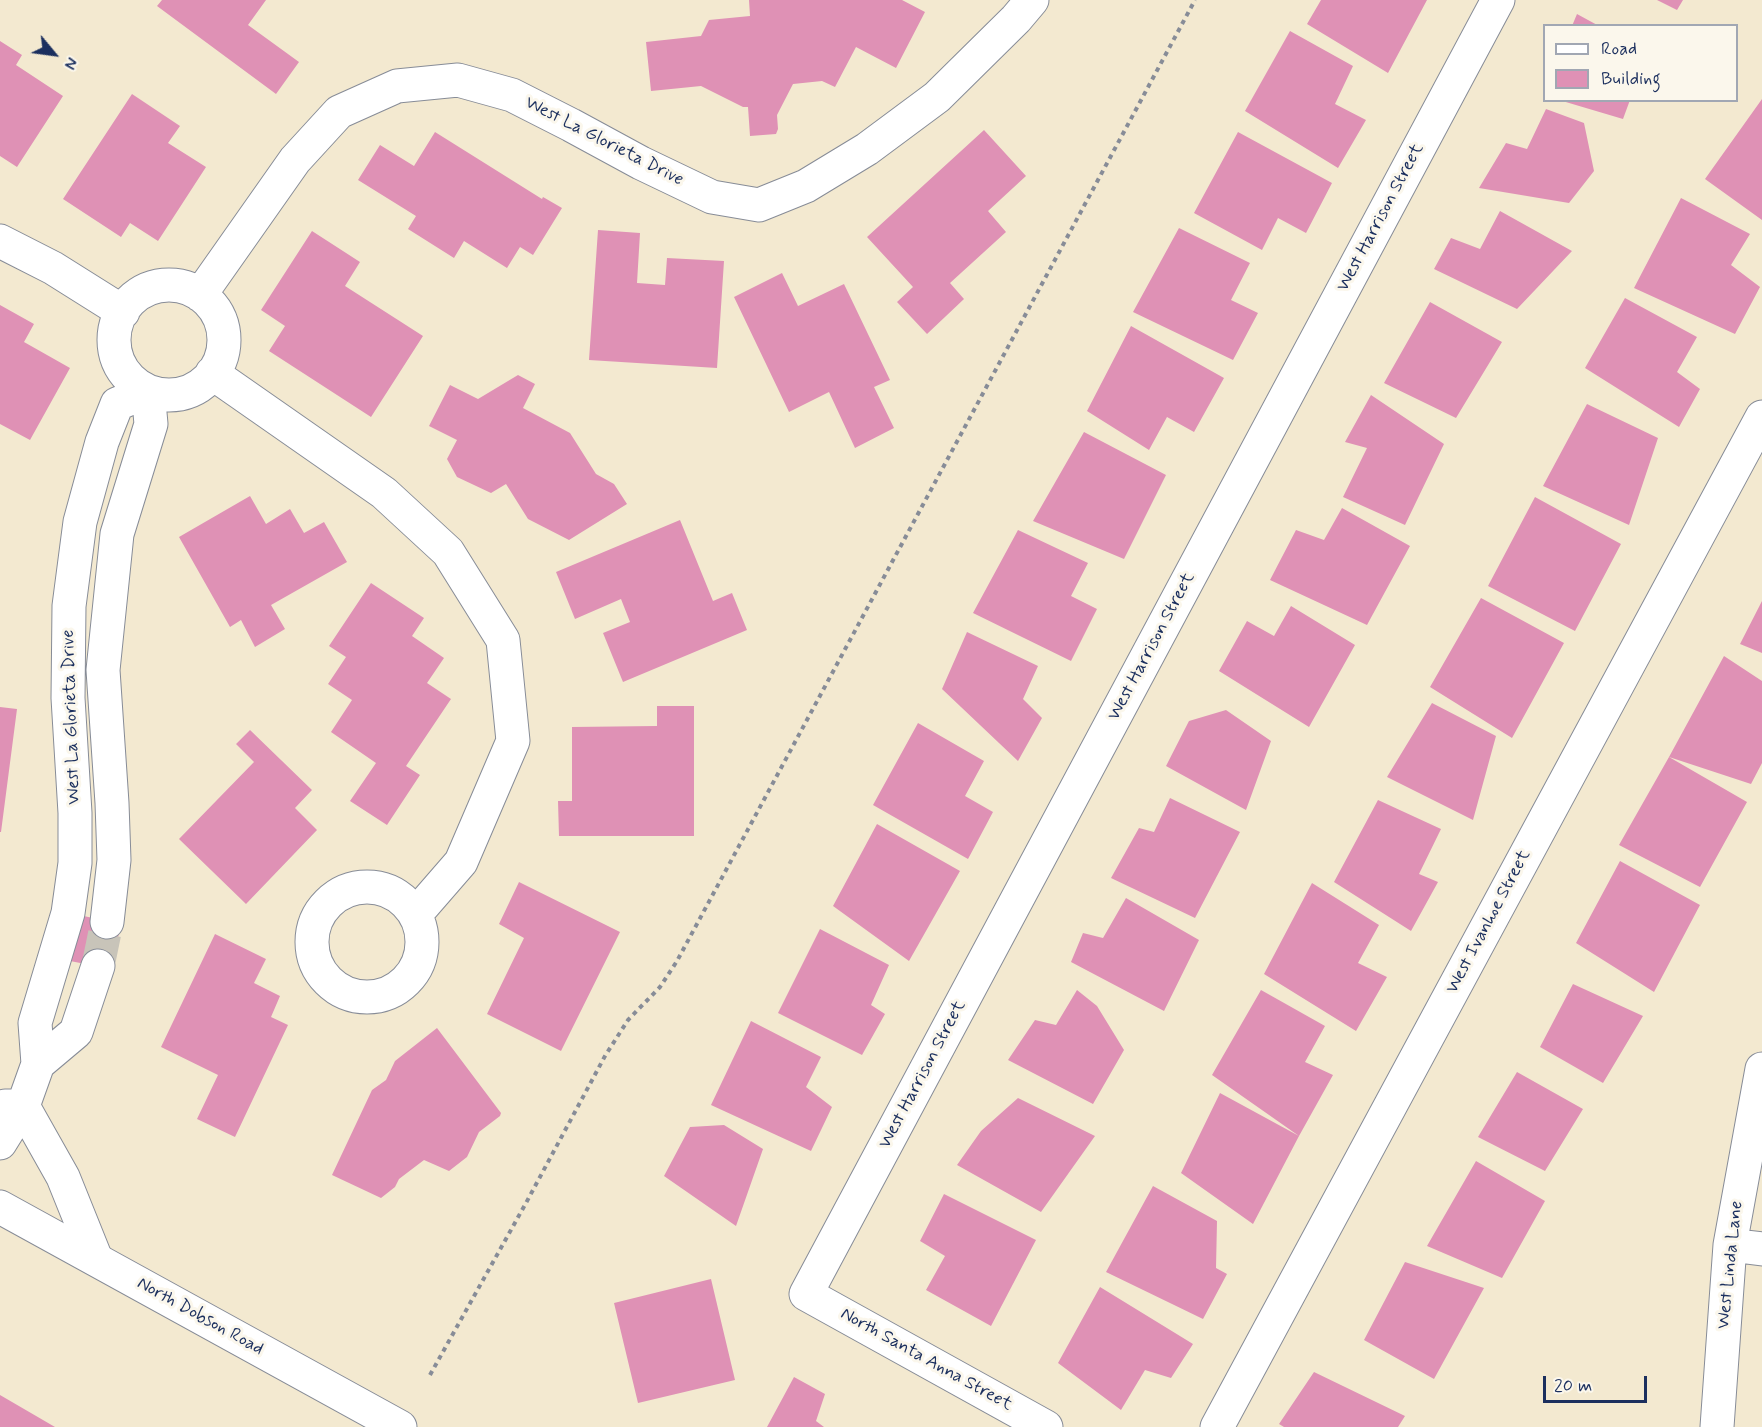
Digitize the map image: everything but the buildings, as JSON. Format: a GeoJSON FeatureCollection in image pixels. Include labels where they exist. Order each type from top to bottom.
{"type":"FeatureCollection","features":[{"type":"Feature","properties":{"kind":"street","name":"West La Glorieta Drive"},"geometry":{"type":"LineString","coordinates":[[0,1143],[11,1106],[38,1064],[35,1023],[68,913],[75,863],[75,813],[68,686],[69,606],[80,522],[102,442],[117,404],[148,391],[158,395],[176,395],[194,390],[208,379],[219,364],[224,347],[223,329],[217,312],[200,295],[295,160],[339,112],[398,86],[458,80],[512,95],[571,124],[641,163],[712,197],[759,205],[806,186],[867,149],[937,97],[1016,19],[1032,0]]}},
{"type":"Feature","properties":{"kind":"street","name":"West Harrison Street"},"geometry":{"type":"LineString","coordinates":[[806,1294],[1498,0]]}},
{"type":"Feature","properties":{"kind":"street"},"geometry":{"type":"LineString","coordinates":[[0,241],[53,268],[123,312]]}},
{"type":"Feature","properties":{"kind":"street"},"geometry":{"type":"LineString","coordinates":[[148,391],[140,388],[126,375],[117,359],[114,340],[117,322],[126,305],[140,293],[156,286],[174,285],[191,289],[200,295]]}},
{"type":"Feature","properties":{"kind":"street"},"geometry":{"type":"LineString","coordinates":[[212,373],[384,493],[448,552],[502,640],[513,741],[461,862],[416,915]]}},
{"type":"Feature","properties":{"kind":"street","name":"West La Glorieta Drive"},"geometry":{"type":"LineString","coordinates":[[107,922],[114,860],[103,670],[117,534],[151,424],[148,391]]}},
{"type":"Feature","properties":{"kind":"street","name":"West Ivanhoe Street"},"geometry":{"type":"LineString","coordinates":[[1217,1427],[1762,417]]}},
{"type":"Feature","properties":{"kind":"street"},"geometry":{"type":"LineString","coordinates":[[38,1064],[76,1032],[98,966]]}},
{"type":"Feature","properties":{"kind":"street","name":"West Linda Lane"},"geometry":{"type":"LineString","coordinates":[[1717,1427],[1730,1245],[1762,1069]]}},
{"type":"Feature","properties":{"kind":"street"},"geometry":{"type":"LineString","coordinates":[[11,1106],[63,1178],[96,1259]]}},
{"type":"Feature","properties":{"kind":"street","name":"North Dobson Road"},"geometry":{"type":"LineString","coordinates":[[0,1207],[400,1427]]}},
{"type":"Feature","properties":{"kind":"street"},"geometry":{"type":"LineString","coordinates":[[1730,1245],[1762,1249]]}},
{"type":"Feature","properties":{"kind":"street","name":"North Santa Anna Street"},"geometry":{"type":"LineString","coordinates":[[806,1294],[1046,1427]]}},
{"type":"Feature","properties":{"kind":"path"},"geometry":{"type":"LineString","coordinates":[[430,1375],[605,1056],[628,1020],[660,987],[677,961],[1195,0]]}},
{"type":"Feature","properties":{"kind":"tunnel"},"geometry":{"type":"LineString","coordinates":[[98,966],[107,922]]}}]}
